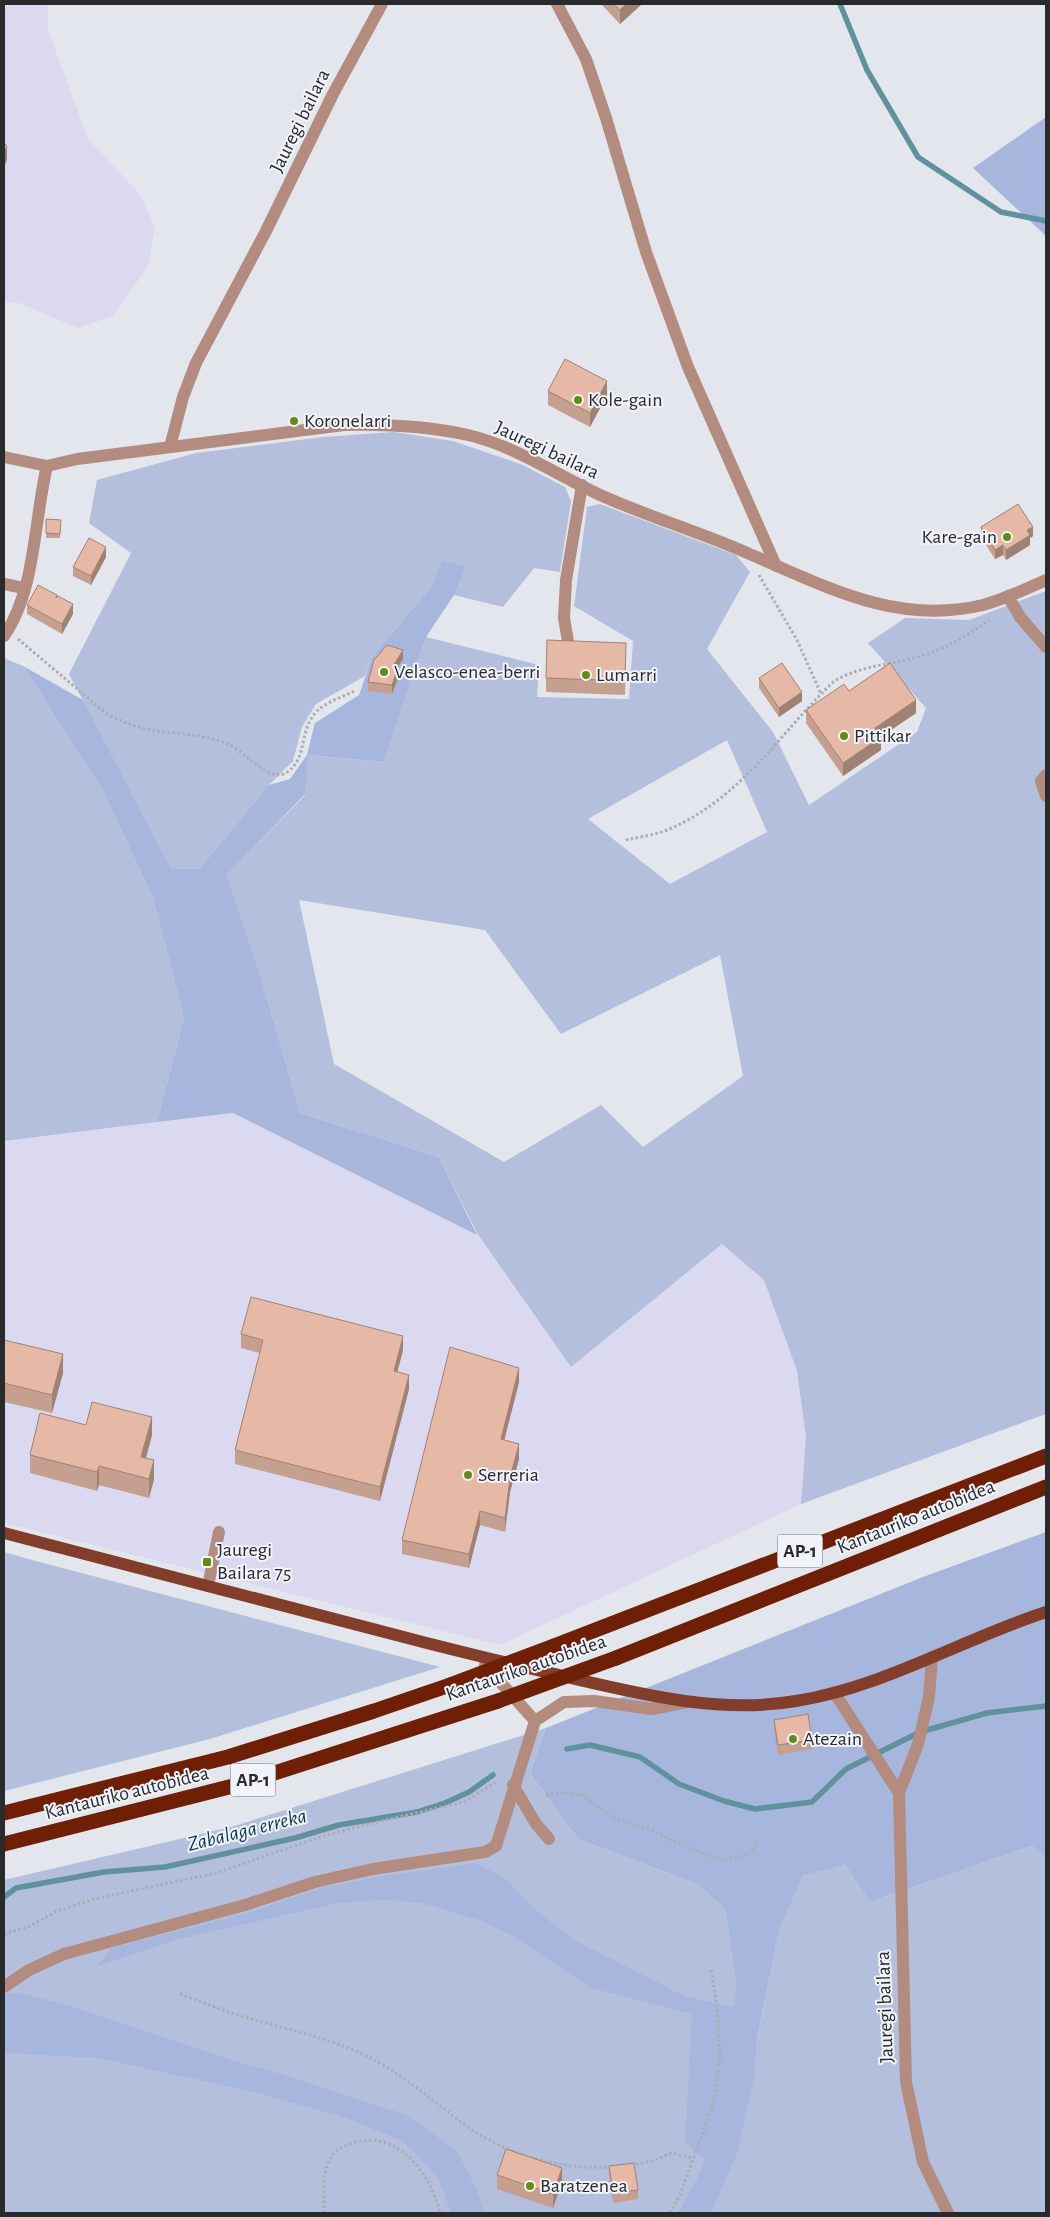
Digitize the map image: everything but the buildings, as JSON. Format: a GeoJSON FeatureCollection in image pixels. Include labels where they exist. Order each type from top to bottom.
{"type":"FeatureCollection","features":[{"type":"Feature","properties":{"kind":"highway","name":"Kantauriko autobidea"},"geometry":{"type":"LineString","coordinates":[[4,1812],[228,1757],[374,1711],[554,1646],[1046,1456]]}},
{"type":"Feature","properties":{"kind":"highway","name":"Kantauriko autobidea"},"geometry":{"type":"LineString","coordinates":[[4,1844],[237,1785],[498,1701],[616,1658],[1046,1487]]}},
{"type":"Feature","properties":{"kind":"main road"},"geometry":{"type":"LineString","coordinates":[[4,1533],[474,1655],[650,1696],[690,1702],[771,1704],[796,1701],[834,1692],[932,1658],[1046,1612]]}},
{"type":"Feature","properties":{"kind":"street","name":"Jauregi bailara"},"geometry":{"type":"LineString","coordinates":[[170,447],[183,397],[196,363],[266,232],[333,94],[382,4]]}},
{"type":"Feature","properties":{"kind":"street"},"geometry":{"type":"LineString","coordinates":[[557,4],[586,59],[606,118],[646,252],[688,367],[766,538],[776,566]]}},
{"type":"Feature","properties":{"kind":"street","name":"Jauregi bailara"},"geometry":{"type":"LineString","coordinates":[[4,457],[47,466],[77,459],[344,425],[384,424],[468,435],[504,447],[598,494],[746,552],[843,594],[878,604],[927,610],[956,609],[984,604],[1046,580]]}},
{"type":"Feature","properties":{"kind":"street"},"geometry":{"type":"LineString","coordinates":[[6,633],[24,588],[33,555],[41,491],[47,466]]}},
{"type":"Feature","properties":{"kind":"street"},"geometry":{"type":"LineString","coordinates":[[582,485],[566,580],[564,618],[569,647],[594,649]]}},
{"type":"Feature","properties":{"kind":"street"},"geometry":{"type":"LineString","coordinates":[[4,584],[24,588]]}},
{"type":"Feature","properties":{"kind":"street"},"geometry":{"type":"LineString","coordinates":[[1008,596],[1020,617],[1046,647]]}},
{"type":"Feature","properties":{"kind":"street"},"geometry":{"type":"LineString","coordinates":[[1046,775],[1041,781],[1046,796]]}},
{"type":"Feature","properties":{"kind":"street"},"geometry":{"type":"LineString","coordinates":[[208,1586],[219,1532]]}},
{"type":"Feature","properties":{"kind":"street"},"geometry":{"type":"LineString","coordinates":[[474,1655],[483,1662],[535,1721]]}},
{"type":"Feature","properties":{"kind":"street","name":"Jauregi bailara"},"geometry":{"type":"LineString","coordinates":[[932,1658],[929,1697],[918,1744],[899,1793],[902,1994],[906,2082],[923,2162],[948,2213]]}},
{"type":"Feature","properties":{"kind":"street"},"geometry":{"type":"LineString","coordinates":[[834,1692],[899,1793]]}},
{"type":"Feature","properties":{"kind":"street"},"geometry":{"type":"LineString","coordinates":[[4,1987],[30,1970],[64,1954],[246,1905],[315,1882],[373,1869],[485,1852],[496,1846],[513,1786],[535,1721],[564,1702],[594,1701],[652,1710],[690,1702]]}},
{"type":"Feature","properties":{"kind":"street"},"geometry":{"type":"LineString","coordinates":[[513,1786],[536,1824],[548,1839]]}},
{"type":"Feature","properties":{"kind":"path"},"geometry":{"type":"LineString","coordinates":[[746,552],[797,640],[821,694]]}},
{"type":"Feature","properties":{"kind":"path"},"geometry":{"type":"LineString","coordinates":[[626,840],[666,830],[708,808],[733,790],[787,734],[834,681],[870,666],[913,658],[961,640],[1005,611],[1008,596]]}},
{"type":"Feature","properties":{"kind":"path"},"geometry":{"type":"LineString","coordinates":[[6,633],[107,714],[147,729],[191,735],[227,744],[240,751],[266,772],[275,776],[284,774],[299,759],[310,720],[317,712],[355,691]]}},
{"type":"Feature","properties":{"kind":"path"},"geometry":{"type":"LineString","coordinates":[[4,1934],[28,1926],[57,1911],[94,1899],[216,1873],[320,1837],[373,1822],[464,1802],[498,1781],[522,1762]]}},
{"type":"Feature","properties":{"kind":"path"},"geometry":{"type":"LineString","coordinates":[[546,1795],[563,1793],[582,1794],[612,1817],[627,1824],[651,1829],[670,1840],[722,1861],[749,1854],[758,1841]]}},
{"type":"Feature","properties":{"kind":"path"},"geometry":{"type":"LineString","coordinates":[[670,2213],[680,2195],[714,2102],[720,2056],[717,2007],[711,1969]]}},
{"type":"Feature","properties":{"kind":"path"},"geometry":{"type":"LineString","coordinates":[[180,1994],[228,2012],[342,2046],[370,2058],[397,2074],[458,2120],[505,2148],[547,2163],[594,2168],[619,2166]]}},
{"type":"Feature","properties":{"kind":"path"},"geometry":{"type":"LineString","coordinates":[[324,2213],[325,2173],[334,2152],[364,2140],[386,2142],[410,2158],[427,2178],[440,2213]]}},
{"type":"Feature","properties":{"kind":"path"},"geometry":{"type":"LineString","coordinates":[[628,2166],[653,2161],[671,2153],[694,2158]]}},
{"type":"Feature","properties":{"kind":"shaded area"},"geometry":{"type":"Polygon","coordinates":[[[4,4],[48,4],[48,30],[88,139],[139,193],[155,227],[148,266],[113,316],[78,328],[19,303],[4,302],[4,4]]]}},
{"type":"Feature","properties":{"kind":"shaded area"},"geometry":{"type":"Polygon","coordinates":[[[1046,117],[1046,236],[973,168],[1046,117]]]}},
{"type":"Feature","properties":{"kind":"shaded area"},"geometry":{"type":"Polygon","coordinates":[[[394,432],[453,441],[523,465],[565,487],[571,501],[560,572],[534,568],[503,607],[454,595],[467,566],[442,562],[431,587],[372,657],[365,676],[316,704],[302,727],[293,761],[269,785],[199,869],[171,868],[69,674],[131,553],[89,523],[97,480],[196,453],[323,437],[394,432]]]}},
{"type":"Feature","properties":{"kind":"shaded area"},"geometry":{"type":"Polygon","coordinates":[[[600,504],[736,555],[750,572],[707,649],[773,732],[809,805],[917,732],[926,708],[868,643],[905,618],[969,620],[1046,591],[1046,1414],[801,1504],[806,1437],[797,1371],[764,1280],[722,1244],[571,1367],[478,1235],[439,1157],[300,1113],[262,981],[227,875],[305,795],[307,755],[384,762],[426,637],[539,665],[537,697],[629,699],[633,641],[574,606],[587,507],[600,504]],[[727,740],[588,819],[670,884],[767,832],[727,740]],[[299,900],[334,1064],[504,1162],[601,1105],[643,1147],[743,1076],[720,955],[561,1034],[485,930],[299,900]]]}},
{"type":"Feature","properties":{"kind":"shaded area"},"geometry":{"type":"Polygon","coordinates":[[[442,561],[467,566],[454,595],[426,637],[384,762],[308,755],[305,794],[227,875],[262,981],[300,1113],[439,1157],[477,1235],[233,1113],[157,1122],[184,1018],[153,898],[103,791],[23,666],[83,700],[171,868],[199,869],[269,785],[290,779],[307,755],[315,723],[359,695],[372,657],[431,587],[442,561]]]}},
{"type":"Feature","properties":{"kind":"shaded area"},"geometry":{"type":"Polygon","coordinates":[[[4,658],[23,666],[103,791],[153,898],[184,1018],[157,1122],[4,1141],[4,658]]]}},
{"type":"Feature","properties":{"kind":"shaded area"},"geometry":{"type":"Polygon","coordinates":[[[233,1113],[477,1235],[571,1367],[722,1244],[764,1280],[797,1371],[806,1437],[801,1504],[500,1645],[4,1523],[4,1141],[233,1113]]]}},
{"type":"Feature","properties":{"kind":"shaded area"},"geometry":{"type":"Polygon","coordinates":[[[1046,1532],[1046,1857],[1032,1846],[870,1902],[845,1865],[803,1875],[779,1931],[757,2040],[754,2079],[737,2154],[711,2213],[678,2213],[699,2175],[705,2159],[685,2142],[692,2014],[591,1988],[513,1936],[482,1921],[422,1903],[387,1900],[338,1903],[179,1939],[96,1967],[111,1948],[248,1913],[318,1889],[371,1878],[477,1863],[508,1881],[537,1911],[574,1940],[684,1996],[734,2007],[736,1984],[725,1909],[697,1884],[578,1839],[530,1773],[546,1728],[923,1577],[1046,1532]]]}},
{"type":"Feature","properties":{"kind":"shaded area"},"geometry":{"type":"Polygon","coordinates":[[[4,1552],[440,1667],[210,1739],[4,1791],[4,1552]]]}},
{"type":"Feature","properties":{"kind":"shaded area"},"geometry":{"type":"Polygon","coordinates":[[[546,1728],[530,1773],[578,1839],[697,1884],[725,1909],[736,1984],[733,2041],[756,2046],[779,1931],[803,1874],[845,1865],[870,1902],[1032,1846],[1046,1857],[1046,2213],[4,2213],[4,1880],[231,1827],[546,1728]]]}},
{"type":"Feature","properties":{"kind":"shaded area"},"geometry":{"type":"Polygon","coordinates":[[[17,1992],[77,2008],[234,2061],[407,2115],[457,2151],[475,2186],[485,2213],[451,2213],[438,2177],[403,2141],[344,2117],[254,2092],[99,2058],[4,2053],[4,1995],[17,1992]]]}},
{"type":"Feature","properties":{"kind":"waterway"},"geometry":{"type":"LineString","coordinates":[[840,4],[867,70],[918,157],[1001,212],[1046,221]]}},
{"type":"Feature","properties":{"kind":"waterway","name":"Zabalaga erreka"},"geometry":{"type":"LineString","coordinates":[[567,1749],[590,1745],[640,1757],[679,1784],[724,1801],[755,1809],[812,1802],[846,1769],[920,1732],[987,1713],[1046,1706]]}},
{"type":"Feature","properties":{"kind":"waterway","name":"Zabalaga erreka"},"geometry":{"type":"LineString","coordinates":[[4,1897],[16,1888],[104,1872],[165,1867],[295,1838],[339,1825],[417,1812],[445,1803],[469,1792],[493,1775]]}},
{"type":"Feature","properties":{"kind":"place","name":"Kole-gain"},"geometry":{"type":"Point","coordinates":[578,400]}},
{"type":"Feature","properties":{"kind":"place","name":"Koronelarri"},"geometry":{"type":"Point","coordinates":[294,421]}},
{"type":"Feature","properties":{"kind":"place","name":"Kare-gain"},"geometry":{"type":"Point","coordinates":[1007,537]}},
{"type":"Feature","properties":{"kind":"place","name":"Velasco-enea-berri"},"geometry":{"type":"Point","coordinates":[384,672]}},
{"type":"Feature","properties":{"kind":"place","name":"Lumarri"},"geometry":{"type":"Point","coordinates":[586,675]}},
{"type":"Feature","properties":{"kind":"place","name":"Pittikar"},"geometry":{"type":"Point","coordinates":[844,736]}},
{"type":"Feature","properties":{"kind":"place","name":"Serreria"},"geometry":{"type":"Point","coordinates":[468,1475]}},
{"type":"Feature","properties":{"kind":"place","name":"Jauregi Bailara 75"},"geometry":{"type":"Point","coordinates":[207,1562]}},
{"type":"Feature","properties":{"kind":"place","name":"Atezain"},"geometry":{"type":"Point","coordinates":[793,1739]}},
{"type":"Feature","properties":{"kind":"place","name":"Baratzenea"},"geometry":{"type":"Point","coordinates":[530,2186]}}]}
